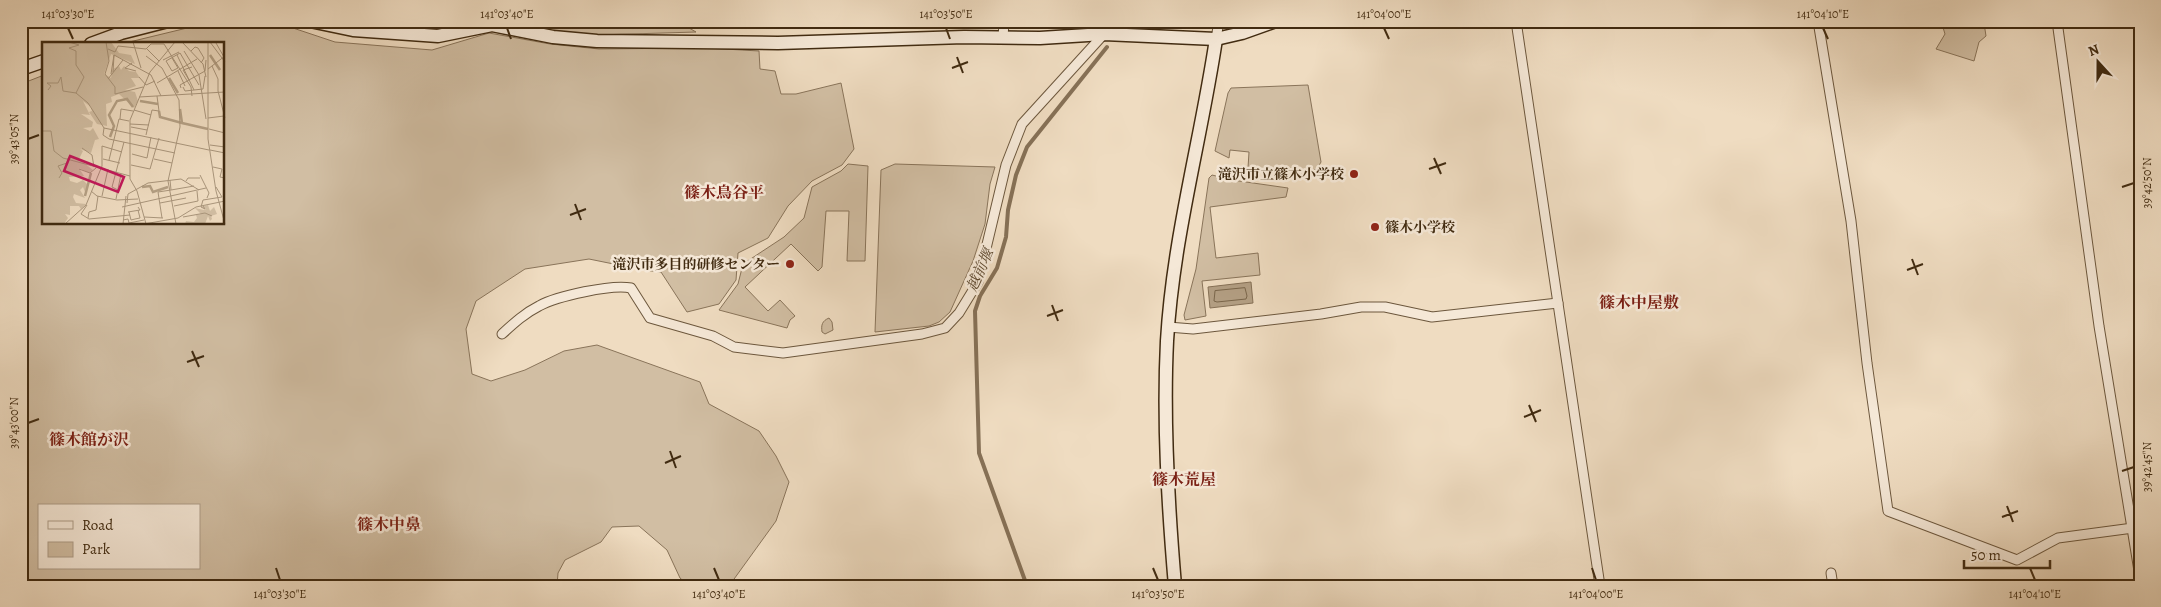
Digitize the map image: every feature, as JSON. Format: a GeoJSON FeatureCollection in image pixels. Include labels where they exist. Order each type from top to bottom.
{"type":"FeatureCollection","features":[{"type":"Feature","properties":{"kind":"street"},"geometry":{"type":"LineString","coordinates":[[96,42],[121,33],[168,21]]}},
{"type":"Feature","properties":{"kind":"street"},"geometry":{"type":"LineString","coordinates":[[310,21],[353,30],[438,36],[492,25],[553,37],[597,41],[778,43],[964,37],[1040,38],[1104,34],[1216,39],[1242,33],[1276,21]]}},
{"type":"Feature","properties":{"kind":"street"},"geometry":{"type":"LineString","coordinates":[[1003,38],[1004,21]]}},
{"type":"Feature","properties":{"kind":"street"},"geometry":{"type":"LineString","coordinates":[[1175,586],[1166,458],[1168,327],[1184,206],[1210,81],[1219,21]]}},
{"type":"Feature","properties":{"kind":"street"},"geometry":{"type":"LineString","coordinates":[[1516,21],[1600,586]]}},
{"type":"Feature","properties":{"kind":"street"},"geometry":{"type":"LineString","coordinates":[[1818,21],[1851,221],[1867,363],[1888,511],[2018,560],[2058,538],[2133,528]]}},
{"type":"Feature","properties":{"kind":"street"},"geometry":{"type":"LineString","coordinates":[[2058,21],[2099,326],[2140,576]]}},
{"type":"Feature","properties":{"kind":"street"},"geometry":{"type":"LineString","coordinates":[[502,334],[519,318],[541,304],[584,292],[623,286],[631,288],[650,318],[713,336],[734,347],[782,353],[922,334],[945,328],[959,313],[978,282],[1006,165],[1022,124],[1104,34]]}},
{"type":"Feature","properties":{"kind":"street"},"geometry":{"type":"LineString","coordinates":[[21,68],[42,62]]}},
{"type":"Feature","properties":{"kind":"street"},"geometry":{"type":"LineString","coordinates":[[1168,327],[1193,329],[1321,314],[1361,307],[1385,308],[1432,317],[1558,303]]}},
{"type":"Feature","properties":{"kind":"street"},"geometry":{"type":"LineString","coordinates":[[1831,573],[1833,586]]}},
{"type":"Feature","properties":{"kind":"green space"},"geometry":{"type":"Polygon","coordinates":[[[216,21],[272,21],[335,42],[432,50],[489,33],[550,44],[599,49],[707,48],[759,51],[760,69],[775,71],[781,94],[796,94],[841,83],[854,149],[842,165],[812,181],[788,206],[768,238],[738,253],[736,280],[719,304],[687,312],[661,272],[589,259],[525,269],[476,301],[466,329],[472,374],[491,381],[525,370],[564,351],[597,345],[700,382],[709,404],[759,431],[776,456],[789,482],[776,521],[729,586],[689,586],[680,578],[667,550],[639,526],[612,527],[601,542],[565,560],[558,573],[557,586],[21,586],[21,84],[42,76],[42,225],[225,225],[225,42],[129,42],[216,21]]]}},
{"type":"Feature","properties":{"kind":"green space"},"geometry":{"type":"Polygon","coordinates":[[[353,21],[484,21],[437,31],[385,27],[353,21]]]}},
{"type":"Feature","properties":{"kind":"green space"},"geometry":{"type":"Polygon","coordinates":[[[504,21],[588,21],[606,27],[643,21],[677,21],[696,32],[597,35],[549,30],[504,21]]]}},
{"type":"Feature","properties":{"kind":"green space"},"geometry":{"type":"Polygon","coordinates":[[[1941,21],[1963,21],[1964,27],[1984,23],[1986,36],[1979,42],[1974,61],[1936,49],[1945,34],[1941,21]]]}},
{"type":"Feature","properties":{"kind":"green space"},"geometry":{"type":"Polygon","coordinates":[[[1308,85],[1321,162],[1317,169],[1291,174],[1266,172],[1248,168],[1249,152],[1230,150],[1229,158],[1215,151],[1228,93],[1231,88],[1308,85]]]}},
{"type":"Feature","properties":{"kind":"green space"},"geometry":{"type":"Polygon","coordinates":[[[848,164],[868,166],[865,261],[847,261],[849,211],[826,211],[822,267],[818,271],[791,244],[745,287],[768,311],[780,300],[795,316],[790,320],[787,328],[719,310],[738,284],[743,264],[784,237],[804,218],[812,187],[841,171],[848,164]]]}},
{"type":"Feature","properties":{"kind":"green space"},"geometry":{"type":"Polygon","coordinates":[[[895,164],[995,167],[990,184],[985,224],[973,261],[950,312],[939,322],[929,326],[875,332],[881,170],[895,164]]]}},
{"type":"Feature","properties":{"kind":"green space"},"geometry":{"type":"Polygon","coordinates":[[[1212,175],[1232,180],[1288,188],[1286,197],[1210,207],[1216,258],[1258,253],[1260,275],[1202,281],[1206,316],[1185,320],[1184,315],[1196,269],[1209,178],[1212,175]]]}},
{"type":"Feature","properties":{"kind":"green space"},"geometry":{"type":"Polygon","coordinates":[[[829,318],[832,322],[833,330],[825,334],[822,332],[822,325],[829,318]]]}},
{"type":"Feature","properties":{"kind":"water"},"geometry":{"type":"Polygon","coordinates":[[[1251,282],[1253,303],[1210,308],[1208,287],[1251,282]]]}},
{"type":"Feature","properties":{"kind":"waterway"},"geometry":{"type":"LineString","coordinates":[[1123,27],[1127,21]]}},
{"type":"Feature","properties":{"kind":"waterway","name":"越前堰"},"geometry":{"type":"LineString","coordinates":[[1027,586],[979,453],[975,311],[980,296],[997,268],[1006,237],[1008,210],[1016,175],[1027,147],[1107,47]]}},
{"type":"Feature","properties":{"kind":"place","name":"滝沢市立篠木小学校"},"geometry":{"type":"Point","coordinates":[1354,174]}},
{"type":"Feature","properties":{"kind":"place","name":"篠木小学校"},"geometry":{"type":"Point","coordinates":[1375,227]}},
{"type":"Feature","properties":{"kind":"place","name":"滝沢市多目的研修センター"},"geometry":{"type":"Point","coordinates":[790,264]}},
{"type":"Feature","properties":{"kind":"district","name":"篠木鳥谷平"},"geometry":{"type":"Point","coordinates":[724,192]}},
{"type":"Feature","properties":{"kind":"district","name":"篠木中屋敷"},"geometry":{"type":"Point","coordinates":[1639,302]}},
{"type":"Feature","properties":{"kind":"district","name":"篠木館が沢"},"geometry":{"type":"Point","coordinates":[89,439]}},
{"type":"Feature","properties":{"kind":"district","name":"篠木荒屋"},"geometry":{"type":"Point","coordinates":[1184,479]}},
{"type":"Feature","properties":{"kind":"district","name":"篠木中鼻"},"geometry":{"type":"Point","coordinates":[389,524]}}]}
